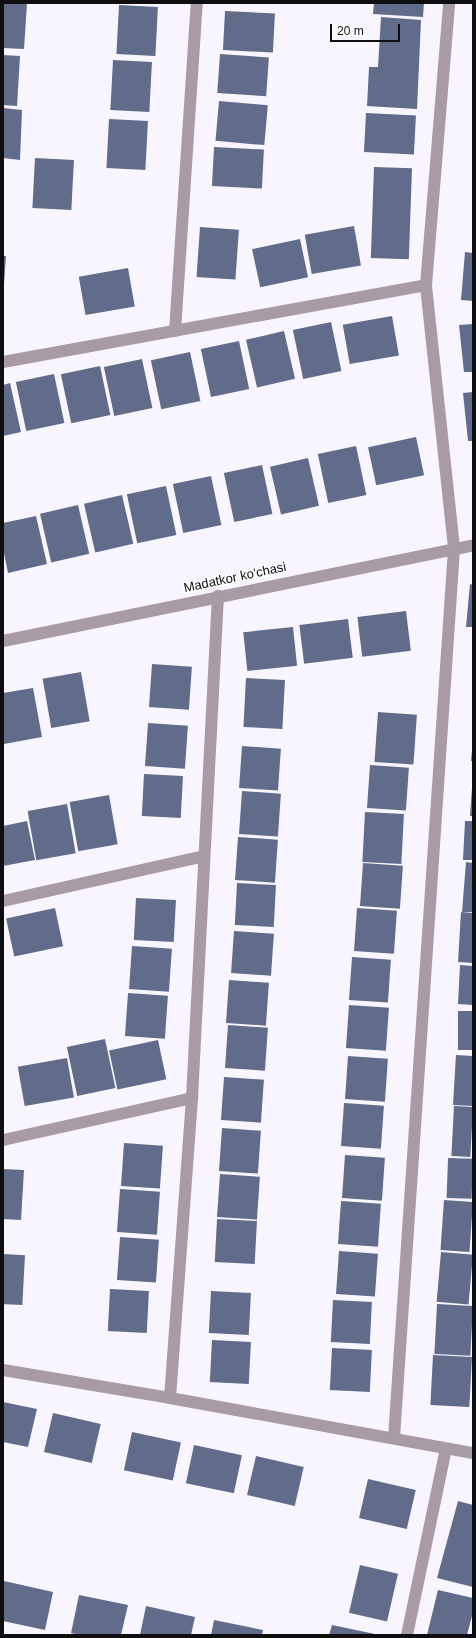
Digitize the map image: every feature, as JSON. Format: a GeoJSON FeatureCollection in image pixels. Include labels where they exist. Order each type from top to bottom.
{"type":"FeatureCollection","features":[{"type":"Feature","properties":{"kind":"street"},"geometry":{"type":"LineString","coordinates":[[175,331],[197,3]]}},
{"type":"Feature","properties":{"kind":"street"},"geometry":{"type":"LineString","coordinates":[[394,1438],[454,548],[426,285],[449,3]]}},
{"type":"Feature","properties":{"kind":"street"},"geometry":{"type":"LineString","coordinates":[[3,362],[426,285]]}},
{"type":"Feature","properties":{"kind":"street","name":"Madatkor ko'chasi"},"geometry":{"type":"LineString","coordinates":[[3,641],[473,545]]}},
{"type":"Feature","properties":{"kind":"street"},"geometry":{"type":"LineString","coordinates":[[170,1398],[192,1098],[218,596]]}},
{"type":"Feature","properties":{"kind":"street"},"geometry":{"type":"LineString","coordinates":[[3,902],[204,856]]}},
{"type":"Feature","properties":{"kind":"street"},"geometry":{"type":"LineString","coordinates":[[3,1140],[192,1098]]}},
{"type":"Feature","properties":{"kind":"street"},"geometry":{"type":"LineString","coordinates":[[3,1370],[170,1398],[473,1453]]}},
{"type":"Feature","properties":{"kind":"street"},"geometry":{"type":"LineString","coordinates":[[407,1635],[446,1449]]}},
{"type":"Feature","properties":{"kind":"building"},"geometry":{"type":"Polygon","coordinates":[[[3,3],[27,3],[24,49],[3,48],[3,3]]]}},
{"type":"Feature","properties":{"kind":"building"},"geometry":{"type":"Polygon","coordinates":[[[374,3],[424,3],[423,17],[373,14],[374,3]]]}},
{"type":"Feature","properties":{"kind":"building"},"geometry":{"type":"Polygon","coordinates":[[[119,5],[158,7],[155,56],[116,54],[119,5]]]}},
{"type":"Feature","properties":{"kind":"building"},"geometry":{"type":"Polygon","coordinates":[[[225,11],[275,14],[273,53],[223,50],[225,11]]]}},
{"type":"Feature","properties":{"kind":"building"},"geometry":{"type":"Polygon","coordinates":[[[381,17],[421,20],[417,109],[367,106],[369,67],[378,67],[381,17]]]}},
{"type":"Feature","properties":{"kind":"building"},"geometry":{"type":"Polygon","coordinates":[[[220,54],[269,57],[266,96],[217,93],[220,54]]]}},
{"type":"Feature","properties":{"kind":"building"},"geometry":{"type":"Polygon","coordinates":[[[3,55],[20,56],[17,106],[3,105],[3,55]]]}},
{"type":"Feature","properties":{"kind":"building"},"geometry":{"type":"Polygon","coordinates":[[[113,60],[152,62],[149,112],[110,110],[113,60]]]}},
{"type":"Feature","properties":{"kind":"building"},"geometry":{"type":"Polygon","coordinates":[[[219,101],[268,105],[264,145],[216,141],[219,101]]]}},
{"type":"Feature","properties":{"kind":"building"},"geometry":{"type":"Polygon","coordinates":[[[3,108],[22,110],[20,160],[3,158],[3,108]]]}},
{"type":"Feature","properties":{"kind":"building"},"geometry":{"type":"Polygon","coordinates":[[[366,113],[416,116],[414,155],[364,152],[366,113]]]}},
{"type":"Feature","properties":{"kind":"building"},"geometry":{"type":"Polygon","coordinates":[[[109,119],[148,121],[145,170],[106,168],[109,119]]]}},
{"type":"Feature","properties":{"kind":"building"},"geometry":{"type":"Polygon","coordinates":[[[214,147],[264,150],[262,189],[212,186],[214,147]]]}},
{"type":"Feature","properties":{"kind":"building"},"geometry":{"type":"Polygon","coordinates":[[[35,158],[74,160],[71,210],[32,208],[35,158]]]}},
{"type":"Feature","properties":{"kind":"building"},"geometry":{"type":"Polygon","coordinates":[[[374,167],[412,168],[409,259],[371,258],[374,167]]]}},
{"type":"Feature","properties":{"kind":"building"},"geometry":{"type":"Polygon","coordinates":[[[354,226],[361,265],[312,274],[305,235],[354,226]]]}},
{"type":"Feature","properties":{"kind":"building"},"geometry":{"type":"Polygon","coordinates":[[[200,227],[239,230],[235,280],[197,277],[200,227]]]}},
{"type":"Feature","properties":{"kind":"building"},"geometry":{"type":"Polygon","coordinates":[[[300,239],[308,277],[260,287],[252,249],[300,239]]]}},
{"type":"Feature","properties":{"kind":"building"},"geometry":{"type":"Polygon","coordinates":[[[465,252],[473,253],[473,301],[461,300],[465,252]]]}},
{"type":"Feature","properties":{"kind":"building"},"geometry":{"type":"Polygon","coordinates":[[[3,256],[6,256],[4,284],[3,284],[3,256]]]}},
{"type":"Feature","properties":{"kind":"building"},"geometry":{"type":"Polygon","coordinates":[[[128,268],[135,306],[86,315],[79,277],[128,268]]]}},
{"type":"Feature","properties":{"kind":"building"},"geometry":{"type":"Polygon","coordinates":[[[392,316],[399,355],[350,364],[343,325],[392,316]]]}},
{"type":"Feature","properties":{"kind":"building"},"geometry":{"type":"Polygon","coordinates":[[[331,322],[341,371],[303,379],[293,330],[331,322]]]}},
{"type":"Feature","properties":{"kind":"building"},"geometry":{"type":"Polygon","coordinates":[[[473,324],[473,372],[464,372],[459,325],[473,324]]]}},
{"type":"Feature","properties":{"kind":"building"},"geometry":{"type":"Polygon","coordinates":[[[284,331],[295,379],[257,388],[246,340],[284,331]]]}},
{"type":"Feature","properties":{"kind":"building"},"geometry":{"type":"Polygon","coordinates":[[[239,341],[249,389],[211,397],[201,349],[239,341]]]}},
{"type":"Feature","properties":{"kind":"building"},"geometry":{"type":"Polygon","coordinates":[[[190,352],[200,401],[161,409],[151,360],[190,352]]]}},
{"type":"Feature","properties":{"kind":"building"},"geometry":{"type":"Polygon","coordinates":[[[142,359],[152,408],[114,416],[104,367],[142,359]]]}},
{"type":"Feature","properties":{"kind":"building"},"geometry":{"type":"Polygon","coordinates":[[[100,366],[110,415],[71,423],[61,374],[100,366]]]}},
{"type":"Feature","properties":{"kind":"building"},"geometry":{"type":"Polygon","coordinates":[[[54,374],[64,423],[26,431],[16,382],[54,374]]]}},
{"type":"Feature","properties":{"kind":"building"},"geometry":{"type":"Polygon","coordinates":[[[10,383],[21,432],[3,436],[3,385],[10,383]]]}},
{"type":"Feature","properties":{"kind":"building"},"geometry":{"type":"Polygon","coordinates":[[[473,392],[473,441],[468,441],[463,393],[473,392]]]}},
{"type":"Feature","properties":{"kind":"building"},"geometry":{"type":"Polygon","coordinates":[[[416,437],[424,475],[376,485],[368,447],[416,437]]]}},
{"type":"Feature","properties":{"kind":"building"},"geometry":{"type":"Polygon","coordinates":[[[356,446],[366,495],[328,503],[318,454],[356,446]]]}},
{"type":"Feature","properties":{"kind":"building"},"geometry":{"type":"Polygon","coordinates":[[[308,458],[319,506],[281,515],[270,467],[308,458]]]}},
{"type":"Feature","properties":{"kind":"building"},"geometry":{"type":"Polygon","coordinates":[[[262,465],[272,514],[234,522],[224,473],[262,465]]]}},
{"type":"Feature","properties":{"kind":"building"},"geometry":{"type":"Polygon","coordinates":[[[211,476],[221,525],[183,533],[173,484],[211,476]]]}},
{"type":"Feature","properties":{"kind":"building"},"geometry":{"type":"Polygon","coordinates":[[[166,486],[176,535],[137,543],[127,494],[166,486]]]}},
{"type":"Feature","properties":{"kind":"building"},"geometry":{"type":"Polygon","coordinates":[[[122,495],[133,544],[95,552],[84,504],[122,495]]]}},
{"type":"Feature","properties":{"kind":"building"},"geometry":{"type":"Polygon","coordinates":[[[78,505],[89,554],[51,562],[40,514],[78,505]]]}},
{"type":"Feature","properties":{"kind":"building"},"geometry":{"type":"Polygon","coordinates":[[[36,516],[47,564],[8,573],[3,548],[3,523],[36,516]]]}},
{"type":"Feature","properties":{"kind":"building"},"geometry":{"type":"Polygon","coordinates":[[[470,584],[473,585],[473,627],[466,627],[470,584]]]}},
{"type":"Feature","properties":{"kind":"building"},"geometry":{"type":"Polygon","coordinates":[[[406,611],[411,651],[362,657],[357,617],[406,611]]]}},
{"type":"Feature","properties":{"kind":"building"},"geometry":{"type":"Polygon","coordinates":[[[348,619],[353,658],[304,664],[299,625],[348,619]]]}},
{"type":"Feature","properties":{"kind":"building"},"geometry":{"type":"Polygon","coordinates":[[[293,627],[297,666],[247,671],[243,632],[293,627]]]}},
{"type":"Feature","properties":{"kind":"building"},"geometry":{"type":"Polygon","coordinates":[[[152,664],[192,667],[189,710],[149,707],[152,664]]]}},
{"type":"Feature","properties":{"kind":"building"},"geometry":{"type":"Polygon","coordinates":[[[81,672],[90,721],[51,728],[43,679],[81,672]]]}},
{"type":"Feature","properties":{"kind":"building"},"geometry":{"type":"Polygon","coordinates":[[[246,678],[285,680],[282,729],[243,727],[246,678]]]}},
{"type":"Feature","properties":{"kind":"building"},"geometry":{"type":"Polygon","coordinates":[[[33,688],[42,737],[4,744],[3,693],[33,688]]]}},
{"type":"Feature","properties":{"kind":"building"},"geometry":{"type":"Polygon","coordinates":[[[378,712],[417,715],[413,765],[375,762],[378,712]]]}},
{"type":"Feature","properties":{"kind":"building"},"geometry":{"type":"Polygon","coordinates":[[[148,723],[188,726],[185,769],[145,766],[148,723]]]}},
{"type":"Feature","properties":{"kind":"building"},"geometry":{"type":"Polygon","coordinates":[[[242,746],[281,749],[278,791],[239,788],[242,746]]]}},
{"type":"Feature","properties":{"kind":"building"},"geometry":{"type":"Polygon","coordinates":[[[472,750],[473,761],[471,761],[472,750]]]}},
{"type":"Feature","properties":{"kind":"building"},"geometry":{"type":"Polygon","coordinates":[[[370,765],[409,768],[406,811],[367,808],[370,765]]]}},
{"type":"Feature","properties":{"kind":"building"},"geometry":{"type":"Polygon","coordinates":[[[144,774],[183,776],[181,818],[142,816],[144,774]]]}},
{"type":"Feature","properties":{"kind":"building"},"geometry":{"type":"Polygon","coordinates":[[[472,788],[473,816],[470,816],[472,788]]]}},
{"type":"Feature","properties":{"kind":"building"},"geometry":{"type":"Polygon","coordinates":[[[242,791],[281,794],[278,837],[239,834],[242,791]]]}},
{"type":"Feature","properties":{"kind":"building"},"geometry":{"type":"Polygon","coordinates":[[[109,795],[118,844],[78,851],[70,802],[109,795]]]}},
{"type":"Feature","properties":{"kind":"building"},"geometry":{"type":"Polygon","coordinates":[[[67,804],[76,853],[36,860],[28,811],[67,804]]]}},
{"type":"Feature","properties":{"kind":"building"},"geometry":{"type":"Polygon","coordinates":[[[365,812],[404,814],[401,864],[362,862],[365,812]]]}},
{"type":"Feature","properties":{"kind":"building"},"geometry":{"type":"Polygon","coordinates":[[[27,821],[35,860],[3,866],[3,826],[27,821]]]}},
{"type":"Feature","properties":{"kind":"building"},"geometry":{"type":"Polygon","coordinates":[[[465,821],[473,821],[473,860],[463,860],[465,821]]]}},
{"type":"Feature","properties":{"kind":"building"},"geometry":{"type":"Polygon","coordinates":[[[238,837],[278,840],[275,883],[235,880],[238,837]]]}},
{"type":"Feature","properties":{"kind":"building"},"geometry":{"type":"Polygon","coordinates":[[[466,862],[473,863],[473,912],[462,912],[466,862]]]}},
{"type":"Feature","properties":{"kind":"building"},"geometry":{"type":"Polygon","coordinates":[[[363,863],[403,866],[400,909],[360,906],[363,863]]]}},
{"type":"Feature","properties":{"kind":"building"},"geometry":{"type":"Polygon","coordinates":[[[237,883],[276,885],[274,927],[235,925],[237,883]]]}},
{"type":"Feature","properties":{"kind":"building"},"geometry":{"type":"Polygon","coordinates":[[[136,898],[176,900],[174,942],[134,940],[136,898]]]}},
{"type":"Feature","properties":{"kind":"building"},"geometry":{"type":"Polygon","coordinates":[[[55,908],[63,946],[14,957],[6,918],[55,908]]]}},
{"type":"Feature","properties":{"kind":"building"},"geometry":{"type":"Polygon","coordinates":[[[357,908],[397,911],[394,954],[354,951],[357,908]]]}},
{"type":"Feature","properties":{"kind":"building"},"geometry":{"type":"Polygon","coordinates":[[[461,912],[473,913],[473,963],[458,962],[461,912]]]}},
{"type":"Feature","properties":{"kind":"building"},"geometry":{"type":"Polygon","coordinates":[[[234,931],[274,934],[271,976],[231,973],[234,931]]]}},
{"type":"Feature","properties":{"kind":"building"},"geometry":{"type":"Polygon","coordinates":[[[132,946],[172,949],[169,992],[129,989],[132,946]]]}},
{"type":"Feature","properties":{"kind":"building"},"geometry":{"type":"Polygon","coordinates":[[[352,957],[391,960],[388,1003],[349,1000],[352,957]]]}},
{"type":"Feature","properties":{"kind":"building"},"geometry":{"type":"Polygon","coordinates":[[[460,965],[473,966],[473,1005],[458,1004],[460,965]]]}},
{"type":"Feature","properties":{"kind":"building"},"geometry":{"type":"Polygon","coordinates":[[[229,980],[269,983],[266,1026],[226,1023],[229,980]]]}},
{"type":"Feature","properties":{"kind":"building"},"geometry":{"type":"Polygon","coordinates":[[[128,993],[168,996],[165,1039],[125,1036],[128,993]]]}},
{"type":"Feature","properties":{"kind":"building"},"geometry":{"type":"Polygon","coordinates":[[[349,1005],[389,1008],[386,1051],[346,1048],[349,1005]]]}},
{"type":"Feature","properties":{"kind":"building"},"geometry":{"type":"Polygon","coordinates":[[[458,1011],[473,1011],[473,1050],[458,1050],[458,1011]]]}},
{"type":"Feature","properties":{"kind":"building"},"geometry":{"type":"Polygon","coordinates":[[[228,1025],[268,1028],[265,1071],[225,1068],[228,1025]]]}},
{"type":"Feature","properties":{"kind":"building"},"geometry":{"type":"Polygon","coordinates":[[[105,1039],[115,1088],[77,1096],[67,1047],[105,1039]]]}},
{"type":"Feature","properties":{"kind":"building"},"geometry":{"type":"Polygon","coordinates":[[[158,1040],[166,1079],[117,1090],[109,1050],[158,1040]]]}},
{"type":"Feature","properties":{"kind":"building"},"geometry":{"type":"Polygon","coordinates":[[[456,1055],[473,1056],[473,1106],[453,1105],[456,1055]]]}},
{"type":"Feature","properties":{"kind":"building"},"geometry":{"type":"Polygon","coordinates":[[[348,1056],[388,1059],[385,1102],[345,1099],[348,1056]]]}},
{"type":"Feature","properties":{"kind":"building"},"geometry":{"type":"Polygon","coordinates":[[[67,1058],[74,1097],[25,1106],[18,1067],[67,1058]]]}},
{"type":"Feature","properties":{"kind":"building"},"geometry":{"type":"Polygon","coordinates":[[[224,1077],[264,1080],[261,1123],[221,1120],[224,1077]]]}},
{"type":"Feature","properties":{"kind":"building"},"geometry":{"type":"Polygon","coordinates":[[[344,1103],[384,1106],[381,1149],[341,1146],[344,1103]]]}},
{"type":"Feature","properties":{"kind":"building"},"geometry":{"type":"Polygon","coordinates":[[[454,1106],[473,1107],[470,1157],[451,1156],[454,1106]]]}},
{"type":"Feature","properties":{"kind":"building"},"geometry":{"type":"Polygon","coordinates":[[[222,1128],[261,1131],[258,1174],[219,1171],[222,1128]]]}},
{"type":"Feature","properties":{"kind":"building"},"geometry":{"type":"Polygon","coordinates":[[[124,1143],[163,1146],[160,1189],[121,1186],[124,1143]]]}},
{"type":"Feature","properties":{"kind":"building"},"geometry":{"type":"Polygon","coordinates":[[[345,1155],[385,1158],[382,1201],[342,1198],[345,1155]]]}},
{"type":"Feature","properties":{"kind":"building"},"geometry":{"type":"Polygon","coordinates":[[[448,1158],[473,1159],[472,1199],[447,1198],[448,1158]]]}},
{"type":"Feature","properties":{"kind":"building"},"geometry":{"type":"Polygon","coordinates":[[[3,1169],[24,1170],[21,1220],[3,1219],[3,1169]]]}},
{"type":"Feature","properties":{"kind":"building"},"geometry":{"type":"Polygon","coordinates":[[[220,1174],[260,1177],[257,1220],[217,1217],[220,1174]]]}},
{"type":"Feature","properties":{"kind":"building"},"geometry":{"type":"Polygon","coordinates":[[[120,1189],[160,1192],[157,1235],[117,1232],[120,1189]]]}},
{"type":"Feature","properties":{"kind":"building"},"geometry":{"type":"Polygon","coordinates":[[[444,1200],[473,1202],[469,1252],[441,1250],[444,1200]]]}},
{"type":"Feature","properties":{"kind":"building"},"geometry":{"type":"Polygon","coordinates":[[[341,1201],[381,1204],[378,1247],[338,1244],[341,1201]]]}},
{"type":"Feature","properties":{"kind":"building"},"geometry":{"type":"Polygon","coordinates":[[[217,1219],[257,1221],[255,1264],[215,1262],[217,1219]]]}},
{"type":"Feature","properties":{"kind":"building"},"geometry":{"type":"Polygon","coordinates":[[[120,1237],[159,1240],[156,1283],[117,1280],[120,1237]]]}},
{"type":"Feature","properties":{"kind":"building"},"geometry":{"type":"Polygon","coordinates":[[[339,1251],[378,1254],[375,1297],[336,1294],[339,1251]]]}},
{"type":"Feature","properties":{"kind":"building"},"geometry":{"type":"Polygon","coordinates":[[[441,1252],[473,1255],[469,1305],[437,1302],[441,1252]]]}},
{"type":"Feature","properties":{"kind":"building"},"geometry":{"type":"Polygon","coordinates":[[[3,1254],[25,1255],[22,1305],[3,1304],[3,1254]]]}},
{"type":"Feature","properties":{"kind":"building"},"geometry":{"type":"Polygon","coordinates":[[[110,1289],[149,1291],[147,1333],[108,1331],[110,1289]]]}},
{"type":"Feature","properties":{"kind":"building"},"geometry":{"type":"Polygon","coordinates":[[[211,1291],[251,1293],[249,1335],[209,1333],[211,1291]]]}},
{"type":"Feature","properties":{"kind":"building"},"geometry":{"type":"Polygon","coordinates":[[[333,1300],[372,1302],[370,1344],[331,1342],[333,1300]]]}},
{"type":"Feature","properties":{"kind":"building"},"geometry":{"type":"Polygon","coordinates":[[[437,1304],[473,1306],[470,1356],[434,1354],[437,1304]]]}},
{"type":"Feature","properties":{"kind":"building"},"geometry":{"type":"Polygon","coordinates":[[[212,1340],[251,1342],[249,1384],[210,1382],[212,1340]]]}},
{"type":"Feature","properties":{"kind":"building"},"geometry":{"type":"Polygon","coordinates":[[[332,1348],[372,1350],[370,1392],[330,1390],[332,1348]]]}},
{"type":"Feature","properties":{"kind":"building"},"geometry":{"type":"Polygon","coordinates":[[[433,1355],[472,1357],[469,1407],[430,1405],[433,1355]]]}},
{"type":"Feature","properties":{"kind":"building"},"geometry":{"type":"Polygon","coordinates":[[[3,1402],[37,1409],[28,1447],[3,1442],[3,1402]]]}},
{"type":"Feature","properties":{"kind":"building"},"geometry":{"type":"Polygon","coordinates":[[[53,1413],[101,1424],[92,1463],[44,1452],[53,1413]]]}},
{"type":"Feature","properties":{"kind":"building"},"geometry":{"type":"Polygon","coordinates":[[[132,1432],[181,1442],[173,1481],[124,1470],[132,1432]]]}},
{"type":"Feature","properties":{"kind":"building"},"geometry":{"type":"Polygon","coordinates":[[[194,1445],[242,1455],[234,1493],[186,1483],[194,1445]]]}},
{"type":"Feature","properties":{"kind":"building"},"geometry":{"type":"Polygon","coordinates":[[[256,1456],[304,1467],[295,1506],[247,1495],[256,1456]]]}},
{"type":"Feature","properties":{"kind":"building"},"geometry":{"type":"Polygon","coordinates":[[[368,1479],[416,1490],[407,1529],[359,1518],[368,1479]]]}},
{"type":"Feature","properties":{"kind":"building"},"geometry":{"type":"Polygon","coordinates":[[[458,1501],[473,1505],[473,1587],[437,1578],[458,1501]]]}},
{"type":"Feature","properties":{"kind":"building"},"geometry":{"type":"Polygon","coordinates":[[[360,1565],[398,1574],[387,1622],[349,1613],[360,1565]]]}},
{"type":"Feature","properties":{"kind":"building"},"geometry":{"type":"Polygon","coordinates":[[[4,1581],[53,1592],[45,1630],[3,1621],[4,1581]]]}},
{"type":"Feature","properties":{"kind":"building"},"geometry":{"type":"Polygon","coordinates":[[[438,1590],[473,1598],[473,1612],[467,1635],[427,1635],[438,1590]]]}},
{"type":"Feature","properties":{"kind":"building"},"geometry":{"type":"Polygon","coordinates":[[[79,1595],[128,1605],[121,1635],[80,1635],[71,1633],[79,1595]]]}},
{"type":"Feature","properties":{"kind":"building"},"geometry":{"type":"Polygon","coordinates":[[[146,1606],[195,1617],[191,1635],[140,1635],[146,1606]]]}},
{"type":"Feature","properties":{"kind":"building"},"geometry":{"type":"Polygon","coordinates":[[[214,1620],[263,1630],[262,1635],[211,1635],[214,1620]]]}},
{"type":"Feature","properties":{"kind":"building"},"geometry":{"type":"Polygon","coordinates":[[[332,1625],[375,1634],[375,1635],[329,1635],[332,1625]]]}}]}
